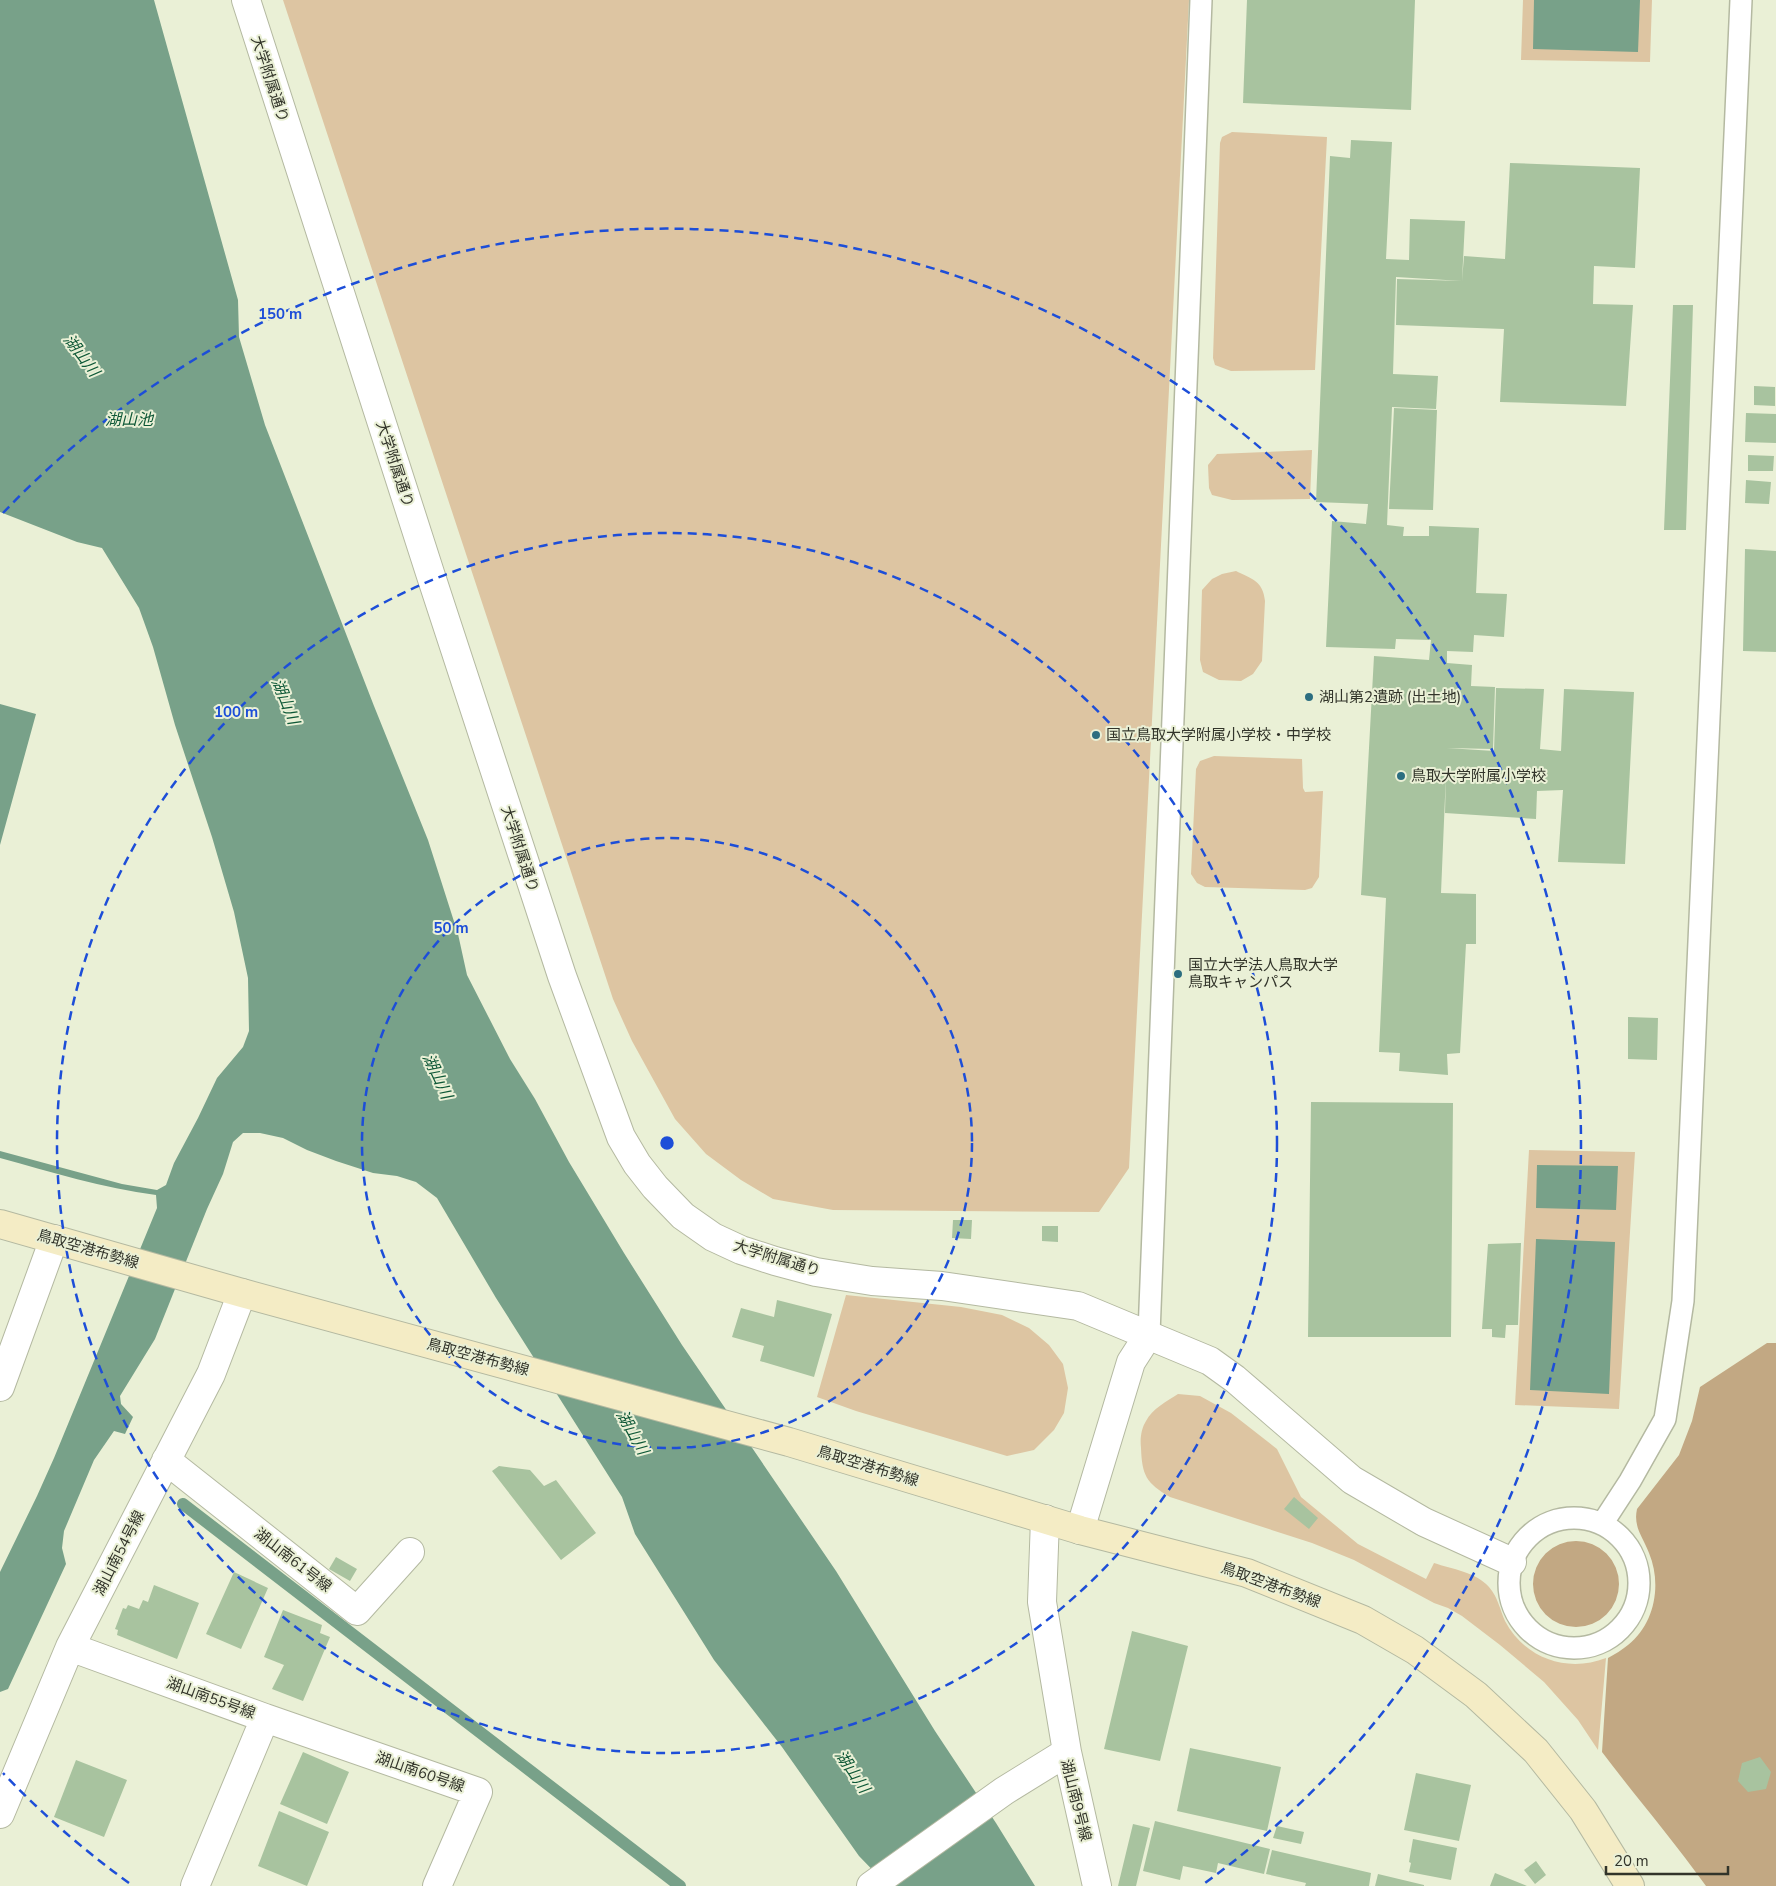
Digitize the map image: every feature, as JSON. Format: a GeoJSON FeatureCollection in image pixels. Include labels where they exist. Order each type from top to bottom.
{"type":"FeatureCollection","features":[{"type":"Feature","properties":{"kind":"main road","name":"鳥取空港布勢線"},"geometry":{"type":"LineString","coordinates":[[0,1224],[234,1291],[790,1442],[1080,1530],[1246,1572],[1363,1620],[1415,1650],[1476,1695],[1536,1750],[1583,1810],[1630,1886]]}},
{"type":"Feature","properties":{"kind":"street","name":"大学附属通り"},"geometry":{"type":"LineString","coordinates":[[246,0],[427,564],[562,976],[621,1137],[637,1164],[655,1187],[683,1216],[713,1237],[741,1250],[816,1272],[872,1281],[942,1286],[1078,1306],[1150,1334],[1210,1361],[1235,1379],[1352,1480],[1424,1522],[1512,1562]]}},
{"type":"Feature","properties":{"kind":"street"},"geometry":{"type":"LineString","coordinates":[[0,1387],[54,1239]]}},
{"type":"Feature","properties":{"kind":"street","name":"湖山南54号線"},"geometry":{"type":"LineString","coordinates":[[0,1814],[70,1647],[211,1374],[234,1291]]}},
{"type":"Feature","properties":{"kind":"street"},"geometry":{"type":"LineString","coordinates":[[1080,1530],[1131,1362],[1150,1334]]}},
{"type":"Feature","properties":{"kind":"street","name":"湖山南61号線"},"geometry":{"type":"LineString","coordinates":[[166,1460],[357,1611],[410,1552]]}},
{"type":"Feature","properties":{"kind":"street"},"geometry":{"type":"LineString","coordinates":[[1045,1519],[1042,1602],[1067,1752]]}},
{"type":"Feature","properties":{"kind":"street","name":"湖山南55号線"},"geometry":{"type":"LineString","coordinates":[[70,1647],[265,1718],[195,1886]]}},
{"type":"Feature","properties":{"kind":"street","name":"湖山南60号線"},"geometry":{"type":"LineString","coordinates":[[265,1718],[478,1792],[437,1886]]}},
{"type":"Feature","properties":{"kind":"street","name":"湖山南9号線"},"geometry":{"type":"LineString","coordinates":[[871,1886],[1004,1791],[1067,1752],[1097,1886]]}},
{"type":"Feature","properties":{"kind":"lane"},"geometry":{"type":"LineString","coordinates":[[1150,1334],[1201,0]]}},
{"type":"Feature","properties":{"kind":"lane"},"geometry":{"type":"LineString","coordinates":[[1602,1524],[1630,1482],[1665,1419],[1683,1301],[1741,0]]}},
{"type":"Feature","properties":{"kind":"lane"},"geometry":{"type":"LineString","coordinates":[[1574,1517],[1602,1524],[1616,1532],[1631,1549],[1639,1569],[1639,1590],[1634,1611],[1622,1628],[1605,1641],[1586,1648],[1565,1648],[1544,1642],[1528,1630],[1515,1613],[1509,1592],[1510,1570],[1518,1549],[1533,1532],[1552,1520],[1574,1517]]}},
{"type":"Feature","properties":{"kind":"shaded area"},"geometry":{"type":"Polygon","coordinates":[[[283,0],[1189,0],[1129,1168],[1099,1212],[833,1210],[773,1199],[741,1180],[706,1154],[675,1119],[632,1041],[613,999],[283,0]]]}},
{"type":"Feature","properties":{"kind":"shaded area"},"geometry":{"type":"Polygon","coordinates":[[[1523,0],[1652,0],[1650,62],[1521,60],[1523,0]]]}},
{"type":"Feature","properties":{"kind":"shaded area"},"geometry":{"type":"Polygon","coordinates":[[[1232,132],[1327,137],[1315,370],[1231,371],[1215,365],[1213,358],[1220,143],[1222,137],[1232,132]]]}},
{"type":"Feature","properties":{"kind":"shaded area"},"geometry":{"type":"Polygon","coordinates":[[[1312,450],[1310,499],[1232,500],[1212,495],[1209,488],[1208,465],[1217,454],[1312,450]]]}},
{"type":"Feature","properties":{"kind":"shaded area"},"geometry":{"type":"Polygon","coordinates":[[[1236,571],[1256,582],[1264,594],[1262,661],[1253,674],[1241,681],[1219,680],[1203,672],[1200,660],[1202,590],[1212,579],[1222,574],[1236,571]]]}},
{"type":"Feature","properties":{"kind":"shaded area"},"geometry":{"type":"Polygon","coordinates":[[[1214,756],[1302,759],[1303,788],[1305,792],[1323,791],[1319,877],[1312,888],[1305,890],[1205,887],[1197,883],[1191,874],[1196,769],[1200,761],[1214,756]]]}},
{"type":"Feature","properties":{"kind":"shaded area"},"geometry":{"type":"Polygon","coordinates":[[[1529,1150],[1635,1152],[1619,1409],[1515,1405],[1529,1150]]]}},
{"type":"Feature","properties":{"kind":"shaded area"},"geometry":{"type":"Polygon","coordinates":[[[846,1295],[961,1307],[1002,1315],[1029,1328],[1049,1345],[1063,1364],[1068,1388],[1064,1413],[1054,1430],[1034,1450],[1007,1456],[856,1411],[817,1397],[846,1295]]]}},
{"type":"Feature","properties":{"kind":"shaded area"},"geometry":{"type":"Polygon","coordinates":[[[1767,1343],[1776,1343],[1776,1886],[1706,1886],[1602,1752],[1608,1658],[1626,1647],[1637,1636],[1650,1615],[1654,1603],[1655,1578],[1653,1565],[1637,1527],[1637,1509],[1679,1455],[1692,1421],[1700,1387],[1767,1343]]]}},
{"type":"Feature","properties":{"kind":"shaded area"},"geometry":{"type":"Polygon","coordinates":[[[1178,1394],[1200,1396],[1231,1413],[1277,1449],[1301,1497],[1358,1544],[1426,1579],[1434,1563],[1463,1572],[1484,1582],[1497,1599],[1505,1621],[1514,1634],[1524,1645],[1549,1659],[1577,1664],[1606,1658],[1598,1750],[1578,1720],[1544,1682],[1462,1616],[1354,1560],[1312,1543],[1170,1497],[1155,1487],[1144,1472],[1142,1431],[1152,1413],[1178,1394]]]}},
{"type":"Feature","properties":{"kind":"shaded area"},"geometry":{"type":"Polygon","coordinates":[[[1576,1541],[1592,1544],[1600,1548],[1612,1560],[1616,1568],[1619,1584],[1616,1600],[1612,1608],[1600,1620],[1592,1624],[1576,1627],[1560,1624],[1552,1620],[1540,1608],[1536,1600],[1533,1584],[1536,1568],[1540,1560],[1552,1548],[1560,1544],[1576,1541]]]}},
{"type":"Feature","properties":{"kind":"water"},"geometry":{"type":"Polygon","coordinates":[[[0,0],[154,0],[238,300],[239,337],[265,425],[428,840],[458,934],[467,975],[510,1059],[624,1253],[682,1345],[836,1571],[935,1731],[1035,1886],[888,1886],[859,1856],[782,1747],[714,1660],[635,1534],[622,1497],[496,1298],[437,1198],[416,1182],[397,1176],[373,1173],[307,1150],[283,1138],[260,1133],[243,1133],[233,1142],[223,1174],[155,1339],[120,1396],[121,1404],[133,1417],[125,1434],[114,1431],[94,1460],[64,1531],[62,1548],[66,1564],[8,1689],[0,1692],[0,1572],[54,1458],[157,1208],[156,1195],[97,1184],[0,1158],[0,1151],[122,1184],[157,1190],[166,1185],[174,1163],[217,1078],[243,1047],[249,1031],[248,978],[234,912],[212,837],[175,725],[153,647],[139,608],[102,548],[77,542],[0,512],[0,0]]]}},
{"type":"Feature","properties":{"kind":"water"},"geometry":{"type":"Polygon","coordinates":[[[1534,0],[1640,0],[1638,52],[1533,49],[1534,0]]]}},
{"type":"Feature","properties":{"kind":"water"},"geometry":{"type":"Polygon","coordinates":[[[0,704],[36,714],[0,845],[0,704]]]}},
{"type":"Feature","properties":{"kind":"water"},"geometry":{"type":"Polygon","coordinates":[[[1537,1165],[1618,1166],[1616,1210],[1536,1208],[1537,1165]]]}},
{"type":"Feature","properties":{"kind":"water"},"geometry":{"type":"Polygon","coordinates":[[[1536,1239],[1615,1242],[1609,1394],[1530,1390],[1536,1239]]]}},
{"type":"Feature","properties":{"kind":"building"},"geometry":{"type":"Polygon","coordinates":[[[1247,0],[1415,0],[1411,110],[1243,103],[1247,0]]]}},
{"type":"Feature","properties":{"kind":"building"},"geometry":{"type":"Polygon","coordinates":[[[1351,140],[1392,142],[1386,259],[1409,260],[1410,219],[1465,221],[1462,281],[1396,277],[1393,374],[1438,376],[1436,409],[1392,407],[1387,525],[1404,527],[1403,536],[1429,536],[1429,526],[1479,528],[1476,593],[1507,594],[1504,637],[1474,635],[1473,652],[1447,651],[1447,663],[1472,665],[1471,686],[1495,687],[1493,749],[1447,748],[1494,751],[1496,688],[1544,689],[1540,749],[1561,751],[1564,689],[1634,692],[1625,864],[1558,862],[1563,790],[1537,791],[1536,819],[1445,813],[1446,773],[1441,893],[1476,894],[1476,944],[1466,944],[1460,1053],[1447,1054],[1448,1075],[1399,1071],[1400,1053],[1379,1052],[1386,898],[1361,895],[1374,656],[1429,660],[1431,640],[1396,639],[1395,649],[1326,647],[1332,521],[1366,524],[1368,504],[1316,502],[1330,156],[1350,158],[1351,140]]]}},
{"type":"Feature","properties":{"kind":"building"},"geometry":{"type":"Polygon","coordinates":[[[1510,163],[1640,168],[1635,268],[1594,266],[1593,304],[1633,305],[1626,406],[1500,402],[1504,329],[1396,325],[1397,279],[1462,281],[1464,256],[1505,259],[1510,163]]]}},
{"type":"Feature","properties":{"kind":"building"},"geometry":{"type":"Polygon","coordinates":[[[1673,305],[1693,305],[1686,530],[1664,530],[1673,305]]]}},
{"type":"Feature","properties":{"kind":"building"},"geometry":{"type":"Polygon","coordinates":[[[1754,386],[1775,387],[1775,406],[1754,405],[1754,386]]]}},
{"type":"Feature","properties":{"kind":"building"},"geometry":{"type":"Polygon","coordinates":[[[1394,408],[1437,410],[1433,510],[1389,509],[1394,408]]]}},
{"type":"Feature","properties":{"kind":"building"},"geometry":{"type":"Polygon","coordinates":[[[1746,413],[1776,414],[1776,443],[1745,442],[1746,413]]]}},
{"type":"Feature","properties":{"kind":"building"},"geometry":{"type":"Polygon","coordinates":[[[1748,455],[1774,456],[1773,471],[1748,471],[1748,455]]]}},
{"type":"Feature","properties":{"kind":"building"},"geometry":{"type":"Polygon","coordinates":[[[1746,480],[1771,482],[1769,504],[1745,503],[1746,480]]]}},
{"type":"Feature","properties":{"kind":"building"},"geometry":{"type":"Polygon","coordinates":[[[1745,549],[1776,551],[1776,652],[1743,651],[1745,549]]]}},
{"type":"Feature","properties":{"kind":"building"},"geometry":{"type":"Polygon","coordinates":[[[1628,1017],[1658,1018],[1657,1060],[1628,1059],[1628,1017]]]}},
{"type":"Feature","properties":{"kind":"building"},"geometry":{"type":"Polygon","coordinates":[[[1311,1102],[1453,1103],[1451,1337],[1308,1337],[1311,1102]]]}},
{"type":"Feature","properties":{"kind":"building"},"geometry":{"type":"Polygon","coordinates":[[[953,1220],[972,1220],[971,1239],[952,1238],[953,1220]]]}},
{"type":"Feature","properties":{"kind":"building"},"geometry":{"type":"Polygon","coordinates":[[[1042,1226],[1058,1226],[1058,1242],[1042,1241],[1042,1226]]]}},
{"type":"Feature","properties":{"kind":"building"},"geometry":{"type":"Polygon","coordinates":[[[1521,1243],[1518,1325],[1506,1325],[1505,1338],[1492,1337],[1492,1329],[1482,1329],[1488,1244],[1521,1243]]]}},
{"type":"Feature","properties":{"kind":"building"},"geometry":{"type":"Polygon","coordinates":[[[777,1300],[832,1314],[814,1377],[760,1361],[764,1346],[732,1337],[741,1308],[774,1317],[777,1300]]]}},
{"type":"Feature","properties":{"kind":"building"},"geometry":{"type":"Polygon","coordinates":[[[499,1466],[530,1470],[544,1486],[556,1480],[596,1533],[561,1560],[492,1471],[499,1466]]]}},
{"type":"Feature","properties":{"kind":"building"},"geometry":{"type":"Polygon","coordinates":[[[1294,1497],[1318,1518],[1309,1529],[1284,1509],[1294,1497]]]}},
{"type":"Feature","properties":{"kind":"building"},"geometry":{"type":"Polygon","coordinates":[[[336,1557],[357,1569],[350,1581],[329,1569],[336,1557]]]}},
{"type":"Feature","properties":{"kind":"building"},"geometry":{"type":"Polygon","coordinates":[[[234,1572],[268,1588],[241,1649],[206,1634],[234,1572]]]}},
{"type":"Feature","properties":{"kind":"building"},"geometry":{"type":"Polygon","coordinates":[[[154,1585],[199,1603],[177,1659],[117,1635],[118,1630],[115,1629],[123,1608],[126,1609],[128,1605],[139,1609],[143,1600],[148,1602],[154,1585]]]}},
{"type":"Feature","properties":{"kind":"building"},"geometry":{"type":"Polygon","coordinates":[[[283,1610],[322,1625],[320,1633],[330,1637],[303,1701],[272,1689],[284,1665],[264,1657],[283,1610]]]}},
{"type":"Feature","properties":{"kind":"building"},"geometry":{"type":"Polygon","coordinates":[[[1132,1631],[1188,1646],[1160,1761],[1104,1749],[1132,1631]]]}},
{"type":"Feature","properties":{"kind":"building"},"geometry":{"type":"Polygon","coordinates":[[[1190,1748],[1281,1767],[1267,1831],[1177,1811],[1190,1748]]]}},
{"type":"Feature","properties":{"kind":"building"},"geometry":{"type":"Polygon","coordinates":[[[303,1752],[349,1772],[327,1824],[280,1804],[303,1752]]]}},
{"type":"Feature","properties":{"kind":"building"},"geometry":{"type":"Polygon","coordinates":[[[1760,1757],[1771,1772],[1766,1789],[1748,1792],[1738,1781],[1742,1763],[1760,1757]]]}},
{"type":"Feature","properties":{"kind":"building"},"geometry":{"type":"Polygon","coordinates":[[[76,1760],[127,1780],[104,1837],[54,1817],[76,1760]]]}},
{"type":"Feature","properties":{"kind":"building"},"geometry":{"type":"Polygon","coordinates":[[[1416,1773],[1471,1785],[1459,1841],[1404,1830],[1416,1773]]]}},
{"type":"Feature","properties":{"kind":"building"},"geometry":{"type":"Polygon","coordinates":[[[279,1811],[329,1832],[307,1886],[258,1866],[279,1811]]]}},
{"type":"Feature","properties":{"kind":"building"},"geometry":{"type":"Polygon","coordinates":[[[1155,1821],[1270,1849],[1264,1874],[1218,1863],[1216,1873],[1183,1866],[1180,1880],[1143,1871],[1155,1821]]]}},
{"type":"Feature","properties":{"kind":"building"},"geometry":{"type":"Polygon","coordinates":[[[1133,1824],[1150,1828],[1136,1886],[1118,1886],[1133,1824]]]}},
{"type":"Feature","properties":{"kind":"building"},"geometry":{"type":"Polygon","coordinates":[[[1277,1826],[1304,1832],[1301,1844],[1273,1838],[1277,1826]]]}},
{"type":"Feature","properties":{"kind":"building"},"geometry":{"type":"Polygon","coordinates":[[[1413,1839],[1457,1848],[1451,1880],[1409,1872],[1413,1839]]]}},
{"type":"Feature","properties":{"kind":"building"},"geometry":{"type":"Polygon","coordinates":[[[1272,1850],[1371,1873],[1369,1886],[1305,1886],[1306,1883],[1266,1874],[1272,1850]]]}},
{"type":"Feature","properties":{"kind":"building"},"geometry":{"type":"Polygon","coordinates":[[[1536,1861],[1546,1875],[1535,1884],[1524,1870],[1536,1861]]]}},
{"type":"Feature","properties":{"kind":"building"},"geometry":{"type":"Polygon","coordinates":[[[1495,1873],[1527,1886],[1490,1886],[1495,1873]]]}},
{"type":"Feature","properties":{"kind":"building"},"geometry":{"type":"Polygon","coordinates":[[[1378,1874],[1424,1885],[1424,1886],[1375,1886],[1378,1874]]]}},
{"type":"Feature","properties":{"kind":"waterway"},"geometry":{"type":"LineString","coordinates":[[183,1504],[680,1886]]}},
{"type":"Feature","properties":{"kind":"place","name":"湖山第2遺跡 (出土地)"},"geometry":{"type":"Point","coordinates":[1309,697]}},
{"type":"Feature","properties":{"kind":"place","name":"国立鳥取大学附属小学校・中学校"},"geometry":{"type":"Point","coordinates":[1096,735]}},
{"type":"Feature","properties":{"kind":"place","name":"鳥取大学附属小学校"},"geometry":{"type":"Point","coordinates":[1401,776]}},
{"type":"Feature","properties":{"kind":"place","name":"国立大学法人鳥取大学 鳥取キャンパス"},"geometry":{"type":"Point","coordinates":[1178,974]}},
{"type":"Feature","properties":{"kind":"water label","name":"湖山川"},"geometry":{"type":"Point","coordinates":[82,355]}},
{"type":"Feature","properties":{"kind":"water label","name":"湖山池"},"geometry":{"type":"Point","coordinates":[129,419]}},
{"type":"Feature","properties":{"kind":"water label","name":"湖山川"},"geometry":{"type":"Point","coordinates":[286,701]}},
{"type":"Feature","properties":{"kind":"water label","name":"湖山川"},"geometry":{"type":"Point","coordinates":[438,1076]}},
{"type":"Feature","properties":{"kind":"water label","name":"湖山川"},"geometry":{"type":"Point","coordinates":[633,1432]}},
{"type":"Feature","properties":{"kind":"water label","name":"湖山川"},"geometry":{"type":"Point","coordinates":[853,1771]}}]}
